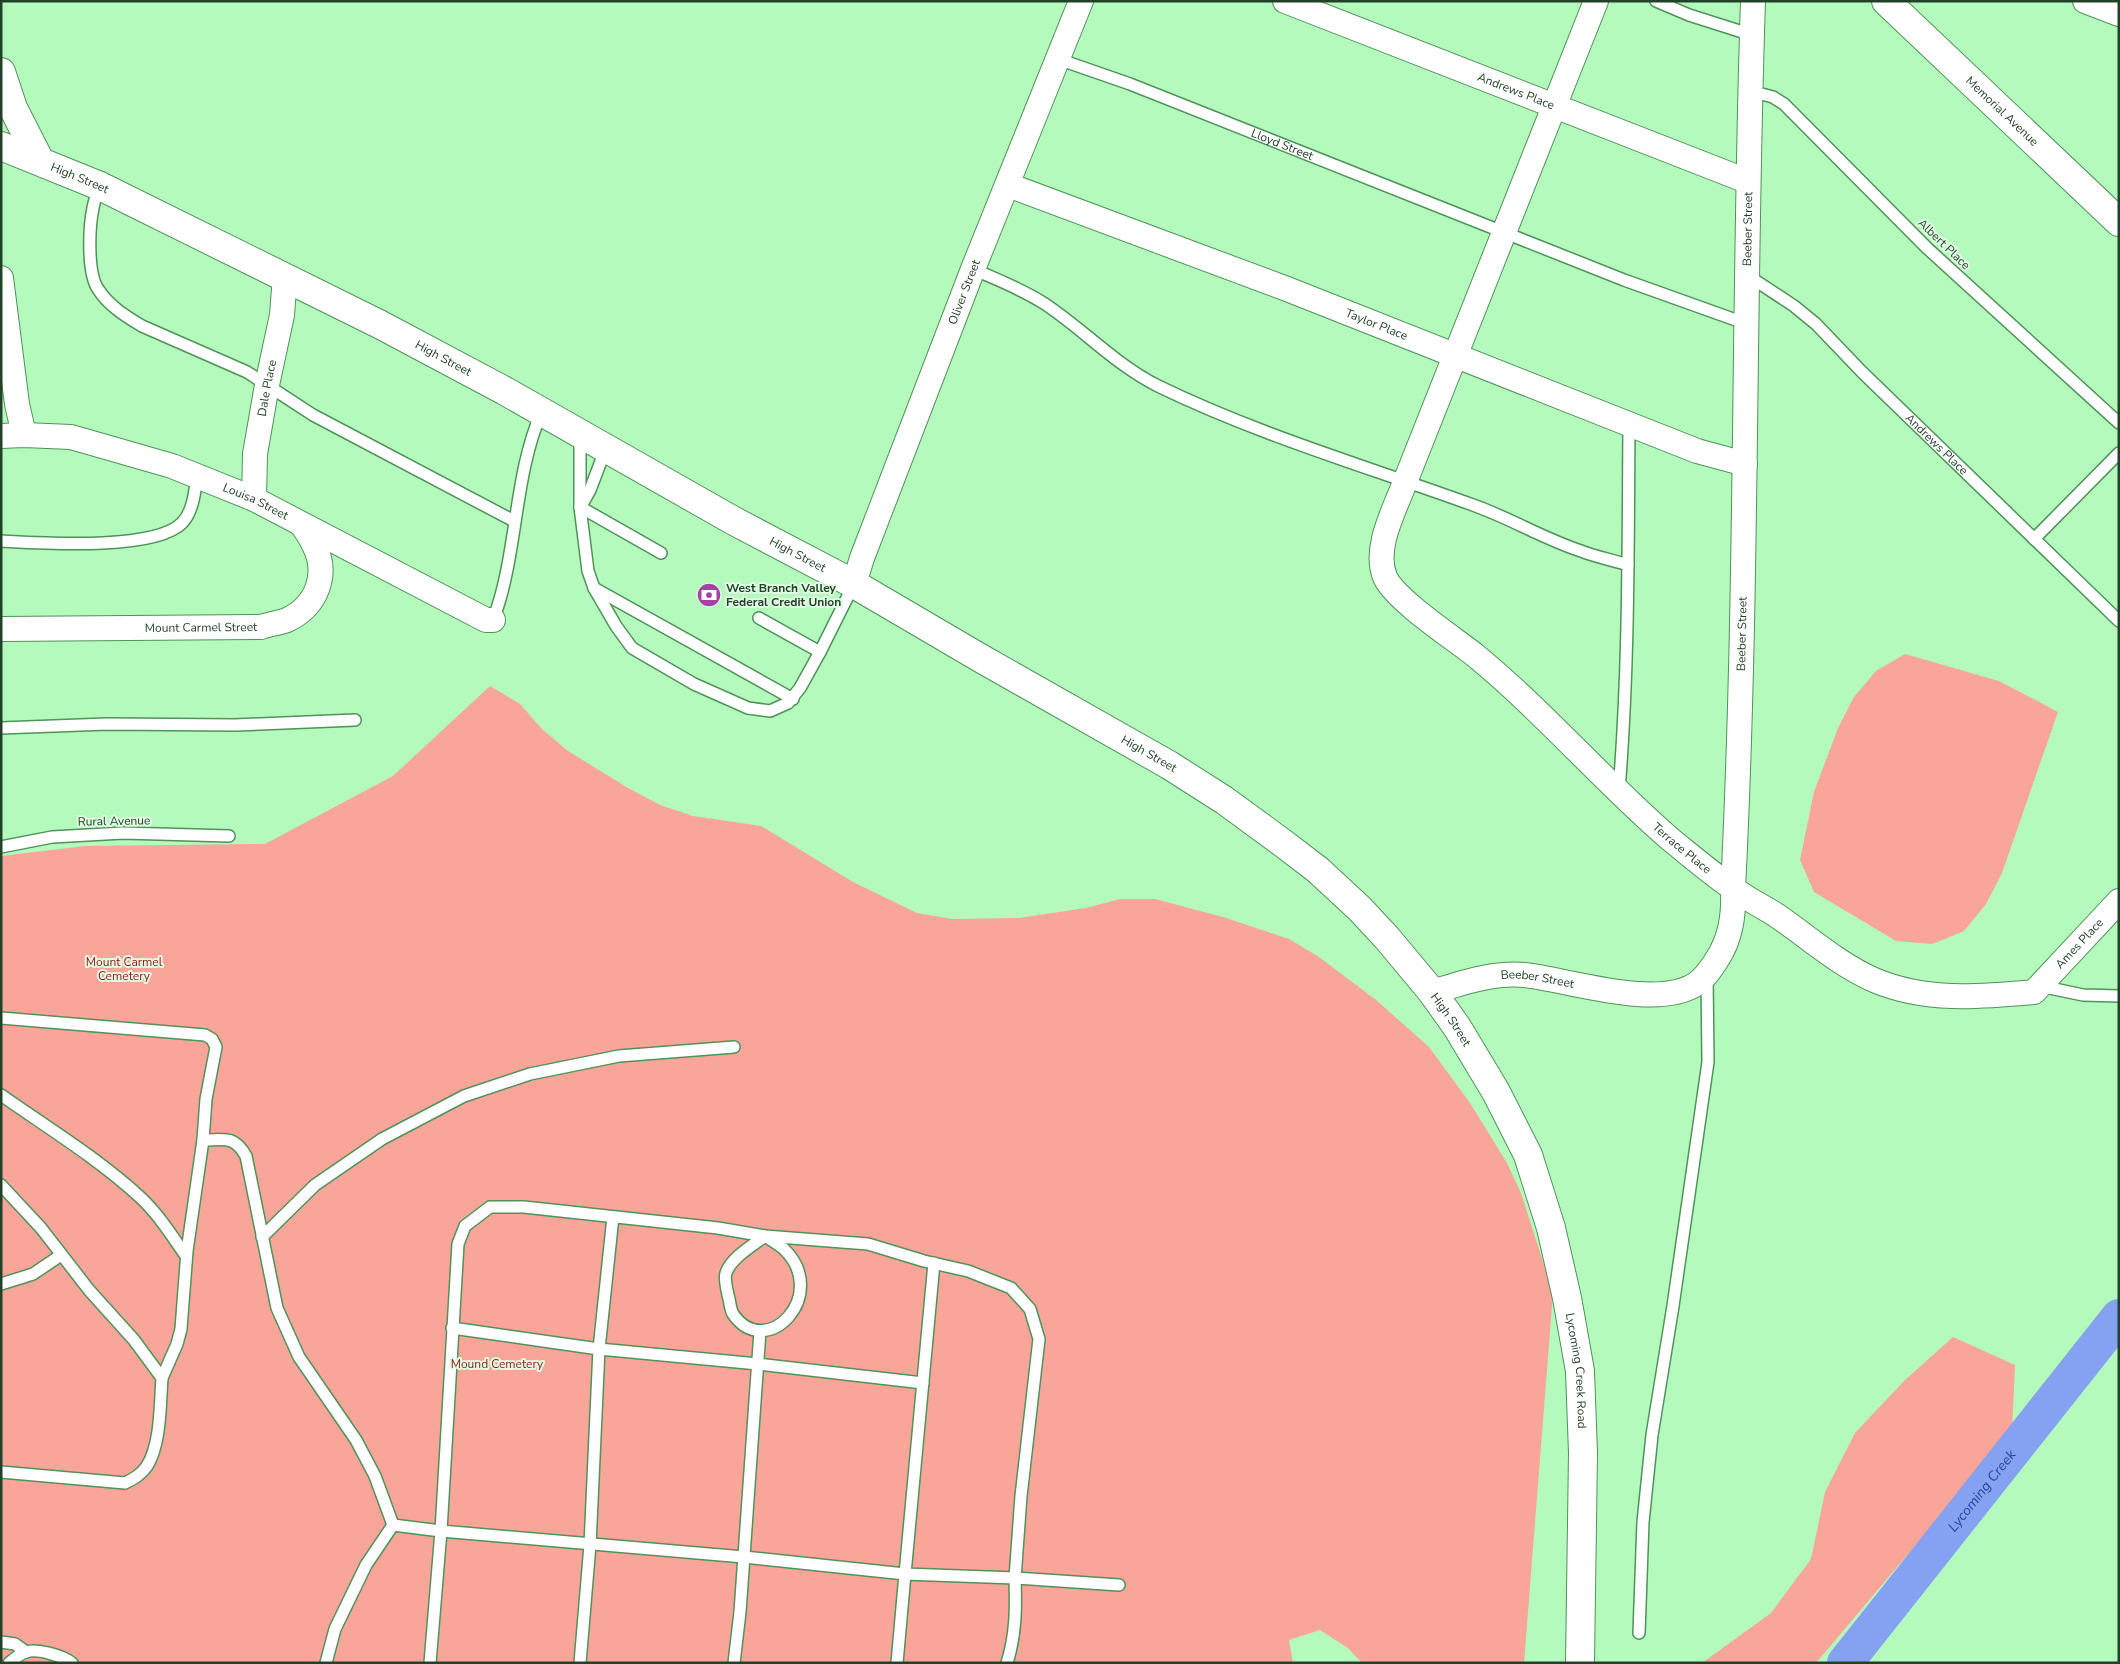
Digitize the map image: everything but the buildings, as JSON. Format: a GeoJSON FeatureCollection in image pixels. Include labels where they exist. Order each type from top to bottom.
{"type":"FeatureCollection","features":[{"type":"Feature","properties":{"kind":"main road","name":"Memorial Avenue"},"geometry":{"type":"LineString","coordinates":[[1886,1],[2119,222]]}},
{"type":"Feature","properties":{"kind":"main road"},"geometry":{"type":"LineString","coordinates":[[1,72],[13,108],[40,161]]}},
{"type":"Feature","properties":{"kind":"main road","name":"High Street"},"geometry":{"type":"LineString","coordinates":[[1,146],[100,186],[389,329],[542,411],[734,521],[854,584],[1168,765],[1224,800],[1284,844],[1353,902],[1387,938],[1432,992],[1496,1092]]}},
{"type":"Feature","properties":{"kind":"main road","name":"Lycoming Creek Road"},"geometry":{"type":"LineString","coordinates":[[1496,1092],[1528,1155],[1551,1228],[1567,1298],[1580,1371],[1583,1453],[1580,1663]]}},
{"type":"Feature","properties":{"kind":"street","name":"Oliver Street"},"geometry":{"type":"LineString","coordinates":[[854,584],[862,558],[973,269],[1080,1]]}},
{"type":"Feature","properties":{"kind":"street","name":"Andrews Place"},"geometry":{"type":"LineString","coordinates":[[1285,1],[1747,181]]}},
{"type":"Feature","properties":{"kind":"street"},"geometry":{"type":"LineString","coordinates":[[1405,482],[1596,1]]}},
{"type":"Feature","properties":{"kind":"street","name":"Beeber Street"},"geometry":{"type":"LineString","coordinates":[[1432,992],[1469,980],[1504,974],[1524,975],[1604,990],[1653,994],[1675,992],[1695,985],[1707,974],[1719,957],[1730,933],[1734,912],[1733,889],[1740,744],[1747,324],[1747,181],[1753,1]]}},
{"type":"Feature","properties":{"kind":"street"},"geometry":{"type":"LineString","coordinates":[[2085,1],[2119,14]]}},
{"type":"Feature","properties":{"kind":"street","name":"Taylor Place"},"geometry":{"type":"LineString","coordinates":[[1008,185],[1287,288],[1698,451],[1745,464]]}},
{"type":"Feature","properties":{"kind":"street","name":"Dale Place"},"geometry":{"type":"LineString","coordinates":[[254,499],[255,454],[282,315],[285,276]]}},
{"type":"Feature","properties":{"kind":"street"},"geometry":{"type":"LineString","coordinates":[[1,278],[5,345],[17,404],[13,435]]}},
{"type":"Feature","properties":{"kind":"street","name":"Louisa Street"},"geometry":{"type":"LineString","coordinates":[[13,435],[71,437],[122,450],[197,476],[254,499],[486,620],[493,620]]}},
{"type":"Feature","properties":{"kind":"street","name":"Terrace Place"},"geometry":{"type":"LineString","coordinates":[[1405,482],[1382,547],[1382,566],[1385,577],[1396,593],[1476,656],[1532,706],[1669,837],[1733,889],[1776,915],[1817,946],[1849,966],[1874,980],[1899,988],[1936,996],[1970,998],[2034,992],[2040,986]]}},
{"type":"Feature","properties":{"kind":"street","name":"Mount Carmel Street"},"geometry":{"type":"LineString","coordinates":[[1,629],[261,626],[286,620],[299,614],[311,602],[321,580],[320,563],[315,546],[302,525]]}},
{"type":"Feature","properties":{"kind":"street","name":"Ames Place"},"geometry":{"type":"LineString","coordinates":[[2040,986],[2119,901]]}},
{"type":"Feature","properties":{"kind":"lane"},"geometry":{"type":"LineString","coordinates":[[1656,1],[1689,15],[1752,35]]}},
{"type":"Feature","properties":{"kind":"lane","name":"Lloyd Street"},"geometry":{"type":"LineString","coordinates":[[1058,59],[1130,84],[1624,280],[1747,324]]}},
{"type":"Feature","properties":{"kind":"lane","name":"Albert Place"},"geometry":{"type":"LineString","coordinates":[[1750,91],[1773,97],[1784,104],[1927,248],[2119,423]]}},
{"type":"Feature","properties":{"kind":"lane"},"geometry":{"type":"LineString","coordinates":[[100,186],[92,210],[90,240],[93,277],[96,287],[107,301],[125,316],[142,326],[247,372],[313,415],[514,521]]}},
{"type":"Feature","properties":{"kind":"lane"},"geometry":{"type":"LineString","coordinates":[[973,269],[1021,290],[1045,304],[1116,360],[1157,385],[1231,418],[1351,464],[1475,505],[1580,551],[1628,565]]}},
{"type":"Feature","properties":{"kind":"lane","name":"Andrews Place"},"geometry":{"type":"LineString","coordinates":[[1747,275],[1794,306],[1816,324],[1862,372],[2119,621]]}},
{"type":"Feature","properties":{"kind":"lane"},"geometry":{"type":"LineString","coordinates":[[493,620],[500,601],[514,521],[534,428],[542,411]]}},
{"type":"Feature","properties":{"kind":"lane"},"geometry":{"type":"LineString","coordinates":[[1619,790],[1624,725],[1629,424]]}},
{"type":"Feature","properties":{"kind":"lane"},"geometry":{"type":"LineString","coordinates":[[580,433],[580,507],[588,571],[594,588],[616,626],[632,648],[694,684],[748,708],[770,712],[788,703],[793,699],[820,652],[854,584]]}},
{"type":"Feature","properties":{"kind":"lane"},"geometry":{"type":"LineString","coordinates":[[580,507],[590,490],[606,448]]}},
{"type":"Feature","properties":{"kind":"lane"},"geometry":{"type":"LineString","coordinates":[[2034,539],[2119,453]]}},
{"type":"Feature","properties":{"kind":"lane"},"geometry":{"type":"LineString","coordinates":[[1,541],[115,543],[144,539],[171,530],[187,518],[194,498],[197,476]]}},
{"type":"Feature","properties":{"kind":"lane"},"geometry":{"type":"LineString","coordinates":[[580,507],[661,554]]}},
{"type":"Feature","properties":{"kind":"lane"},"geometry":{"type":"LineString","coordinates":[[594,588],[793,699]]}},
{"type":"Feature","properties":{"kind":"lane"},"geometry":{"type":"LineString","coordinates":[[759,618],[820,652]]}},
{"type":"Feature","properties":{"kind":"lane"},"geometry":{"type":"LineString","coordinates":[[1,728],[107,724],[235,725],[355,720]]}},
{"type":"Feature","properties":{"kind":"lane","name":"Rural Avenue"},"geometry":{"type":"LineString","coordinates":[[1,846],[52,837],[122,832],[228,836]]}},
{"type":"Feature","properties":{"kind":"lane"},"geometry":{"type":"LineString","coordinates":[[1639,1633],[1643,1522],[1652,1434],[1673,1306],[1708,1062],[1707,974]]}},
{"type":"Feature","properties":{"kind":"lane"},"geometry":{"type":"LineString","coordinates":[[2040,986],[2083,995],[2119,996]]}},
{"type":"Feature","properties":{"kind":"lane"},"geometry":{"type":"LineString","coordinates":[[1,1018],[205,1035],[212,1040],[216,1047],[206,1099],[203,1140],[186,1256],[181,1329],[177,1344],[162,1378],[159,1421],[154,1448],[147,1466],[137,1477],[125,1483],[1,1472]]}},
{"type":"Feature","properties":{"kind":"lane"},"geometry":{"type":"LineString","coordinates":[[262,1237],[315,1185],[382,1139],[464,1096],[530,1074],[619,1056],[734,1048]]}},
{"type":"Feature","properties":{"kind":"lane"},"geometry":{"type":"LineString","coordinates":[[1,1095],[101,1166],[142,1199],[160,1218],[186,1256]]}},
{"type":"Feature","properties":{"kind":"lane"},"geometry":{"type":"LineString","coordinates":[[203,1140],[229,1140],[239,1144],[246,1156],[277,1308],[299,1357],[356,1440],[375,1476],[394,1524]]}},
{"type":"Feature","properties":{"kind":"lane"},"geometry":{"type":"LineString","coordinates":[[1,1186],[40,1228],[89,1290],[134,1340],[162,1378]]}},
{"type":"Feature","properties":{"kind":"lane"},"geometry":{"type":"LineString","coordinates":[[430,1663],[441,1531],[458,1244],[465,1226],[490,1207],[524,1207],[718,1228],[765,1236],[868,1244],[968,1271],[1011,1288],[1030,1308],[1038,1339],[1021,1496],[1015,1578],[1016,1618],[1013,1643],[1007,1663]]}},
{"type":"Feature","properties":{"kind":"lane"},"geometry":{"type":"LineString","coordinates":[[580,1663],[590,1545],[599,1349],[613,1217]]}},
{"type":"Feature","properties":{"kind":"lane"},"geometry":{"type":"LineString","coordinates":[[765,1236],[784,1249],[796,1266],[802,1284],[796,1308],[783,1324],[760,1331],[748,1327],[733,1313],[727,1292],[726,1273],[739,1255],[765,1236]]}},
{"type":"Feature","properties":{"kind":"lane"},"geometry":{"type":"LineString","coordinates":[[1,1284],[32,1274],[61,1254]]}},
{"type":"Feature","properties":{"kind":"lane"},"geometry":{"type":"LineString","coordinates":[[897,1663],[934,1263]]}},
{"type":"Feature","properties":{"kind":"lane"},"geometry":{"type":"LineString","coordinates":[[452,1328],[599,1349],[758,1364],[923,1383]]}},
{"type":"Feature","properties":{"kind":"lane"},"geometry":{"type":"LineString","coordinates":[[734,1663],[744,1557],[760,1331]]}},
{"type":"Feature","properties":{"kind":"lane"},"geometry":{"type":"LineString","coordinates":[[394,1524],[441,1531],[744,1557],[905,1574],[1015,1578],[1119,1585]]}},
{"type":"Feature","properties":{"kind":"lane"},"geometry":{"type":"LineString","coordinates":[[326,1663],[335,1629],[362,1573],[394,1524]]}},
{"type":"Feature","properties":{"kind":"lane"},"geometry":{"type":"LineString","coordinates":[[1,1642],[15,1644],[26,1652],[46,1653],[66,1659],[72,1663]]}},
{"type":"Feature","properties":{"kind":"lane"},"geometry":{"type":"LineString","coordinates":[[9,1663],[26,1652]]}},
{"type":"Feature","properties":{"kind":"green space"},"geometry":{"type":"Polygon","coordinates":[[[1905,654],[1999,681],[2058,712],[2002,873],[1986,904],[1964,931],[1932,944],[1896,941],[1814,892],[1800,860],[1814,792],[1838,728],[1854,697],[1876,671],[1905,654]]]}},
{"type":"Feature","properties":{"kind":"green space"},"geometry":{"type":"Polygon","coordinates":[[[490,686],[520,704],[542,729],[568,751],[628,788],[660,805],[693,816],[761,826],[853,882],[917,913],[952,919],[1019,918],[1086,908],[1120,899],[1155,899],[1223,917],[1289,939],[1319,957],[1376,1000],[1429,1047],[1470,1103],[1507,1163],[1521,1193],[1553,1293],[1524,1663],[1362,1663],[1348,1648],[1320,1630],[1289,1640],[1293,1663],[1,1663],[1,856],[85,846],[265,844],[393,776],[490,686]]]}},
{"type":"Feature","properties":{"kind":"green space"},"geometry":{"type":"Polygon","coordinates":[[[1953,1337],[2015,1365],[2012,1431],[1816,1663],[1702,1663],[1771,1613],[1811,1559],[1825,1492],[1855,1433],[1904,1381],[1953,1337]]]}},
{"type":"Feature","properties":{"kind":"waterway","name":"Lycoming Creek"},"geometry":{"type":"LineString","coordinates":[[1845,1663],[2119,1317]]}},
{"type":"Feature","properties":{"kind":"place","name":"West Branch Valley Federal Credit Union"},"geometry":{"type":"Point","coordinates":[709,595]}},
{"type":"Feature","properties":{"kind":"park label","name":"Mount Carmel Cemetery"},"geometry":{"type":"Point","coordinates":[124,969]}},
{"type":"Feature","properties":{"kind":"park label","name":"Mound Cemetery"},"geometry":{"type":"Point","coordinates":[497,1364]}}]}
